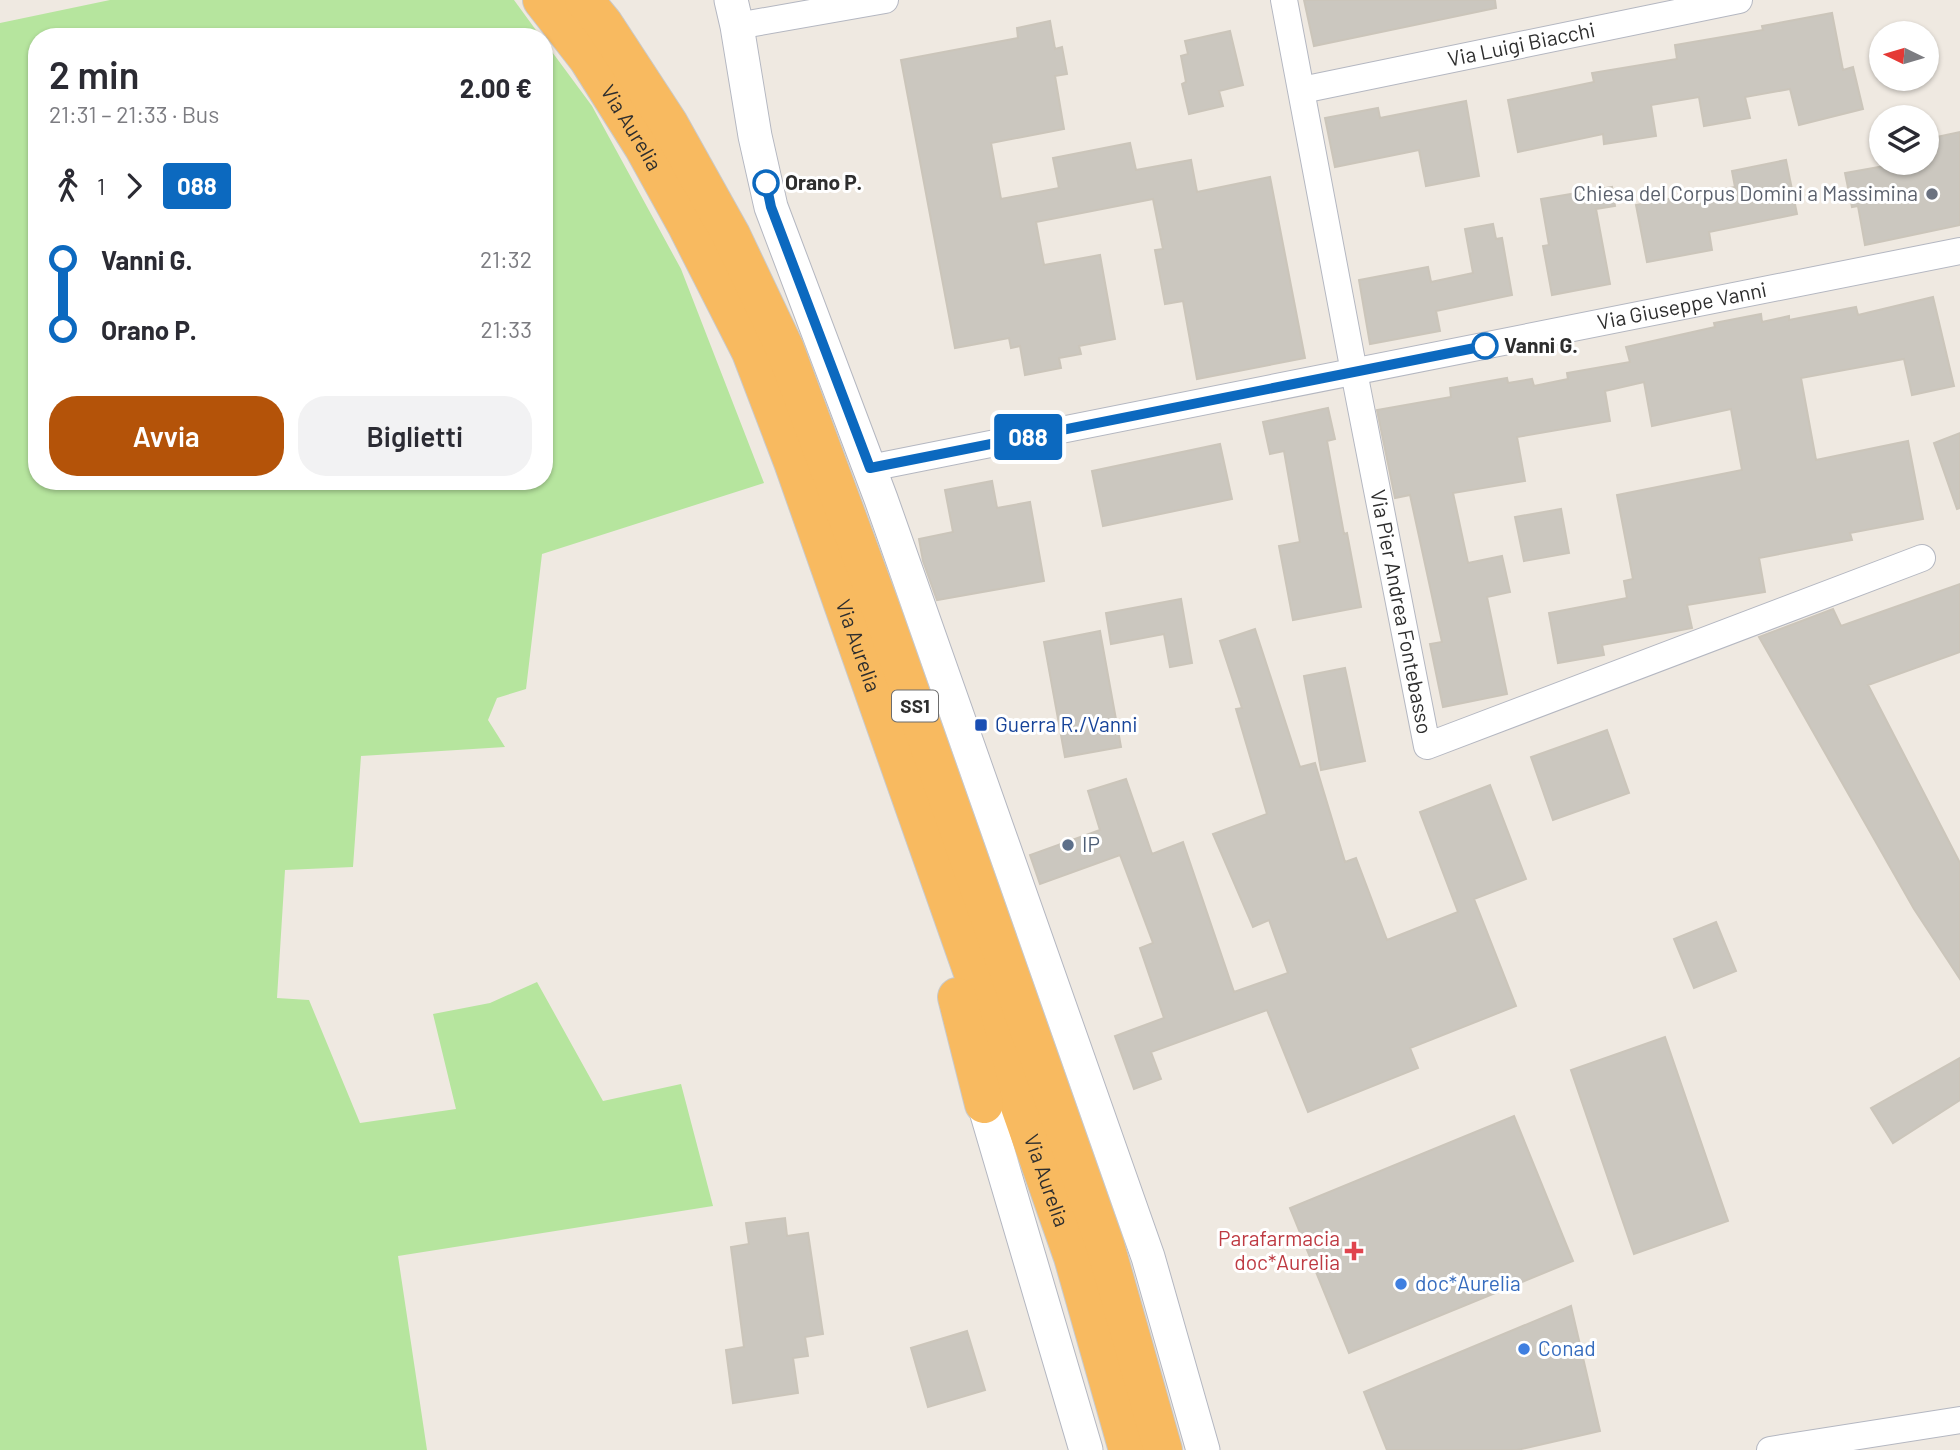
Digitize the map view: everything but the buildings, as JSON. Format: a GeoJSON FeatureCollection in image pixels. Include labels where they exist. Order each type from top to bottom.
{"type":"FeatureCollection","features":[{"type":"Feature","properties":{"kind":"highway","name":"Via Aurelia"},"geometry":{"type":"LineString","coordinates":[[542,0],[588,59],[645,148],[751,352],[793,462],[1073,1258],[1128,1450]]}},
{"type":"Feature","properties":{"kind":"highway","name":"Via Aurelia"},"geometry":{"type":"LineString","coordinates":[[584,0],[603,23],[669,124],[731,235],[785,349],[881,609],[1105,1245],[1163,1450]]}},
{"type":"Feature","properties":{"kind":"highway"},"geometry":{"type":"LineString","coordinates":[[927,847],[936,914],[984,1104]]}},
{"type":"Feature","properties":{"kind":"street"},"geometry":{"type":"LineString","coordinates":[[885,0],[734,13],[755,136],[771,207],[870,468],[1147,1257],[1203,1450]]}},
{"type":"Feature","properties":{"kind":"street","name":"Via Pier Andrea Fontebasso"},"geometry":{"type":"LineString","coordinates":[[1284,0],[1353,372],[1427,746],[1922,558]]}},
{"type":"Feature","properties":{"kind":"street","name":"Via Luigi Biacchi"},"geometry":{"type":"LineString","coordinates":[[1302,90],[1739,0]]}},
{"type":"Feature","properties":{"kind":"street","name":"Via Giuseppe Vanni"},"geometry":{"type":"LineString","coordinates":[[870,468],[1960,251]]}},
{"type":"Feature","properties":{"kind":"street","name":"Via Aurelia"},"geometry":{"type":"LineString","coordinates":[[984,1104],[1086,1450]]}},
{"type":"Feature","properties":{"kind":"street"},"geometry":{"type":"LineString","coordinates":[[1770,1450],[1960,1420]]}},
{"type":"Feature","properties":{"kind":"green space"},"geometry":{"type":"Polygon","coordinates":[[[110,0],[514,0],[534,28],[28,28],[28,490],[553,490],[553,53],[592,106],[681,269],[764,483],[542,554],[526,689],[497,698],[488,720],[505,747],[361,756],[353,867],[285,870],[277,998],[309,1000],[360,1123],[456,1109],[433,1014],[490,1003],[537,982],[603,1101],[681,1084],[713,1206],[398,1256],[427,1450],[0,1450],[0,23],[110,0]]]}},
{"type":"Feature","properties":{"kind":"bus line","name":"088"},"geometry":{"type":"LineString","coordinates":[[766,183],[771,207],[870,468],[1485,346]]}},
{"type":"Feature","properties":{"kind":"place","name":"Orano P."},"geometry":{"type":"Point","coordinates":[766,183]}},
{"type":"Feature","properties":{"kind":"place","name":"Chiesa del Corpus Domini a Massimina"},"geometry":{"type":"Point","coordinates":[1932,194]}},
{"type":"Feature","properties":{"kind":"place","name":"Vanni G."},"geometry":{"type":"Point","coordinates":[1485,346]}},
{"type":"Feature","properties":{"kind":"place","name":"Guerra R./Vanni"},"geometry":{"type":"Point","coordinates":[981,725]}},
{"type":"Feature","properties":{"kind":"place","name":"IP"},"geometry":{"type":"Point","coordinates":[1068,845]}},
{"type":"Feature","properties":{"kind":"place","name":"Parafarmacia doc*Aurelia"},"geometry":{"type":"Point","coordinates":[1354,1251]}},
{"type":"Feature","properties":{"kind":"place","name":"doc*Aurelia"},"geometry":{"type":"Point","coordinates":[1401,1284]}},
{"type":"Feature","properties":{"kind":"place","name":"Conad"},"geometry":{"type":"Point","coordinates":[1524,1349]}}]}
